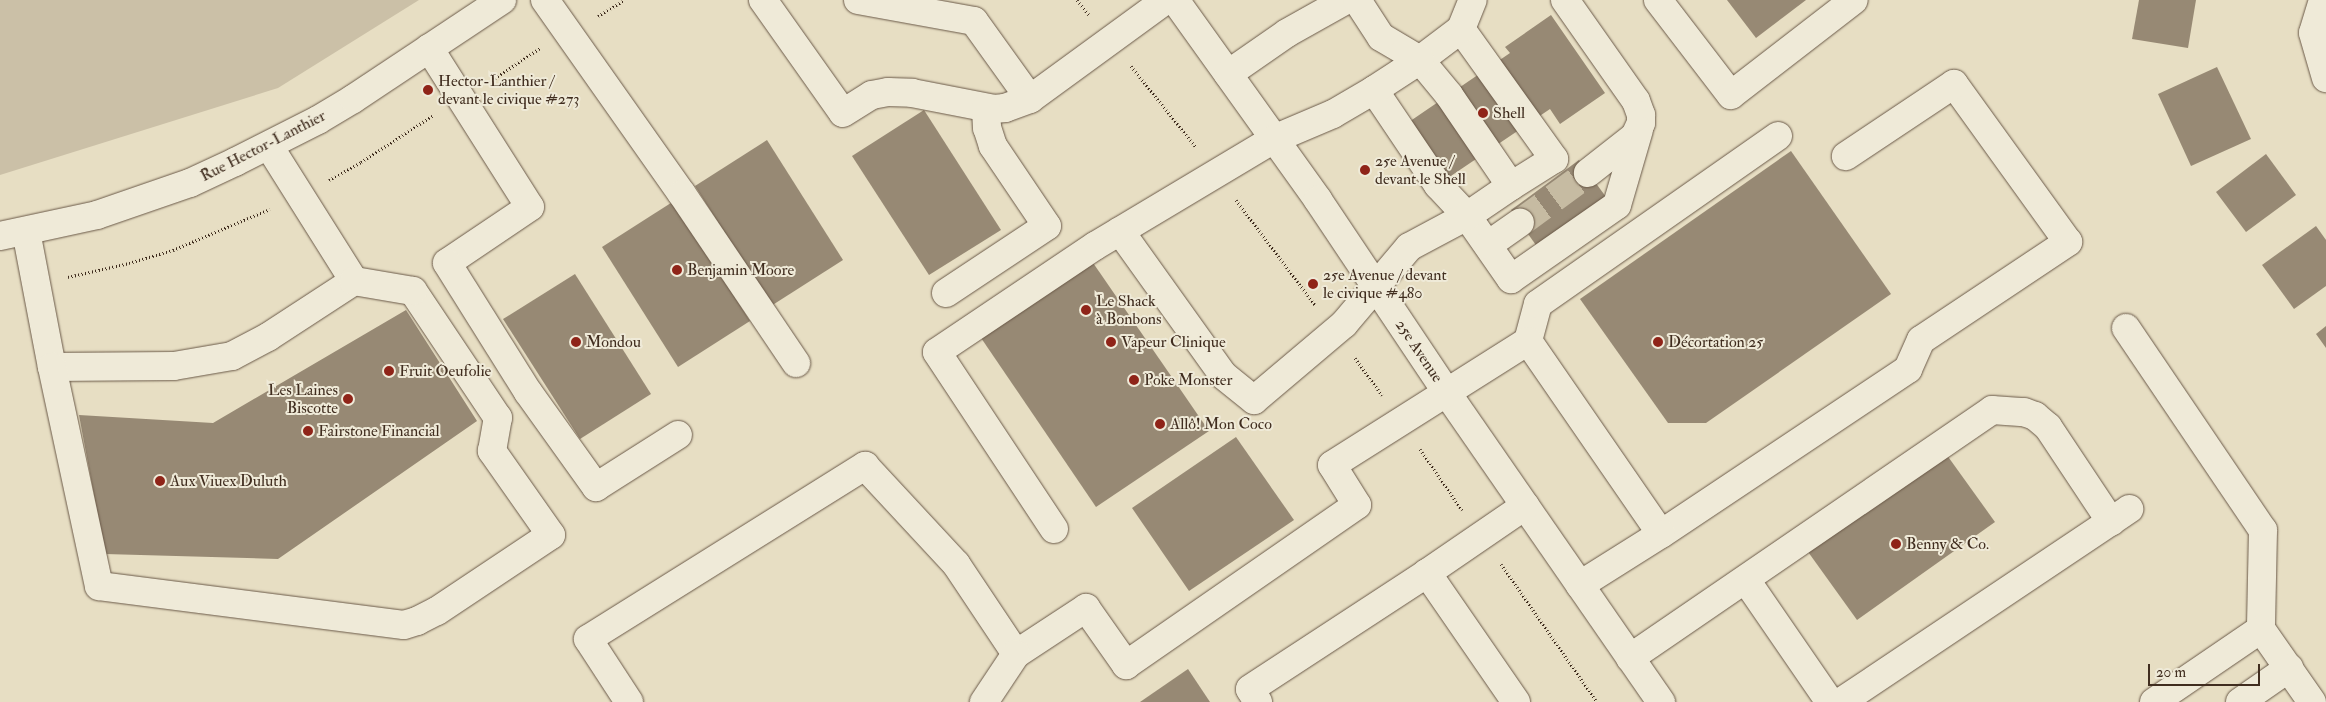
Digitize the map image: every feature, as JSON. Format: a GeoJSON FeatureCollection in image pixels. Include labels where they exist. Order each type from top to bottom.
{"type":"FeatureCollection","features":[{"type":"Feature","properties":{"kind":"street","name":"Rue Hector-Lanthier"},"geometry":{"type":"LineString","coordinates":[[13,234],[97,215],[136,203],[190,183],[269,146],[353,99],[502,0]]}},
{"type":"Feature","properties":{"kind":"street"},"geometry":{"type":"LineString","coordinates":[[545,0],[682,194],[796,363]]}},
{"type":"Feature","properties":{"kind":"street"},"geometry":{"type":"LineString","coordinates":[[763,0],[844,113],[872,95],[888,92],[912,93],[986,108],[1005,108],[1030,99],[1166,0]]}},
{"type":"Feature","properties":{"kind":"street"},"geometry":{"type":"LineString","coordinates":[[858,0],[974,21],[1030,99]]}},
{"type":"Feature","properties":{"kind":"street","name":"25e Avenue"},"geometry":{"type":"LineString","coordinates":[[1175,0],[1274,139],[1661,702]]}},
{"type":"Feature","properties":{"kind":"street"},"geometry":{"type":"LineString","coordinates":[[1228,74],[1288,33],[1346,0]]}},
{"type":"Feature","properties":{"kind":"street"},"geometry":{"type":"LineString","coordinates":[[1356,0],[1382,37],[1420,60],[1449,95],[1510,186]]}},
{"type":"Feature","properties":{"kind":"street"},"geometry":{"type":"LineString","coordinates":[[1054,529],[937,352],[1120,231],[1274,139],[1333,114],[1420,60],[1461,28],[1473,0]]}},
{"type":"Feature","properties":{"kind":"street"},"geometry":{"type":"LineString","coordinates":[[1374,90],[1438,186],[1467,216],[1511,279],[1617,205],[1639,130],[1641,115],[1636,101],[1565,0]]}},
{"type":"Feature","properties":{"kind":"street"},"geometry":{"type":"LineString","coordinates":[[1658,0],[1730,95],[1854,0]]}},
{"type":"Feature","properties":{"kind":"street"},"geometry":{"type":"LineString","coordinates":[[2323,0],[2313,33],[2326,78]]}},
{"type":"Feature","properties":{"kind":"street"},"geometry":{"type":"LineString","coordinates":[[1120,231],[1223,376],[1254,400],[1344,324],[1409,247],[1467,216],[1510,186],[1554,159],[1461,28]]}},
{"type":"Feature","properties":{"kind":"street"},"geometry":{"type":"LineString","coordinates":[[429,48],[530,207],[447,263],[528,392],[596,487],[678,435]]}},
{"type":"Feature","properties":{"kind":"street"},"geometry":{"type":"LineString","coordinates":[[1580,585],[1661,534],[1908,369],[1921,340],[2068,242],[1954,84],[1846,156]]}},
{"type":"Feature","properties":{"kind":"street"},"geometry":{"type":"LineString","coordinates":[[946,293],[1047,226],[993,146],[987,128],[986,108]]}},
{"type":"Feature","properties":{"kind":"street"},"geometry":{"type":"LineString","coordinates":[[1588,173],[1630,142],[1639,130]]}},
{"type":"Feature","properties":{"kind":"street"},"geometry":{"type":"LineString","coordinates":[[984,702],[1016,654],[1086,608],[1126,665],[1356,505],[1332,464],[1528,341],[1538,304],[1778,136]]}},
{"type":"Feature","properties":{"kind":"street"},"geometry":{"type":"LineString","coordinates":[[269,146],[354,281]]}},
{"type":"Feature","properties":{"kind":"street"},"geometry":{"type":"LineString","coordinates":[[1488,245],[1520,223]]}},
{"type":"Feature","properties":{"kind":"street"},"geometry":{"type":"LineString","coordinates":[[13,234],[52,367],[99,586],[404,625],[417,622],[437,611],[551,535],[492,452],[498,418],[413,291],[354,281],[268,337],[232,356],[174,366],[52,367]]}},
{"type":"Feature","properties":{"kind":"street"},"geometry":{"type":"LineString","coordinates":[[2126,328],[2263,530],[2261,629],[2312,702]]}},
{"type":"Feature","properties":{"kind":"street"},"geometry":{"type":"LineString","coordinates":[[1528,341],[1661,534]]}},
{"type":"Feature","properties":{"kind":"street"},"geometry":{"type":"LineString","coordinates":[[1630,658],[1992,410],[2024,412],[2035,416],[2048,426],[2120,516],[1841,702]]}},
{"type":"Feature","properties":{"kind":"street"},"geometry":{"type":"LineString","coordinates":[[629,702],[588,639],[865,466],[956,564],[1016,654]]}},
{"type":"Feature","properties":{"kind":"street"},"geometry":{"type":"LineString","coordinates":[[1258,702],[1250,689],[1525,506]]}},
{"type":"Feature","properties":{"kind":"street"},"geometry":{"type":"LineString","coordinates":[[1427,573],[1516,702]]}},
{"type":"Feature","properties":{"kind":"street"},"geometry":{"type":"LineString","coordinates":[[1746,580],[1830,702]]}},
{"type":"Feature","properties":{"kind":"street"},"geometry":{"type":"LineString","coordinates":[[2154,702],[2261,629]]}},
{"type":"Feature","properties":{"kind":"street"},"geometry":{"type":"LineString","coordinates":[[2240,702],[2289,668]]}},
{"type":"Feature","properties":{"kind":"path"},"geometry":{"type":"LineString","coordinates":[[594,18],[625,0]]}},
{"type":"Feature","properties":{"kind":"path"},"geometry":{"type":"LineString","coordinates":[[1077,0],[1091,18]]}},
{"type":"Feature","properties":{"kind":"path"},"geometry":{"type":"LineString","coordinates":[[482,86],[540,48]]}},
{"type":"Feature","properties":{"kind":"path"},"geometry":{"type":"LineString","coordinates":[[1131,67],[1198,149]]}},
{"type":"Feature","properties":{"kind":"path"},"geometry":{"type":"LineString","coordinates":[[328,180],[361,162],[434,115]]}},
{"type":"Feature","properties":{"kind":"path"},"geometry":{"type":"LineString","coordinates":[[1235,200],[1320,311]]}},
{"type":"Feature","properties":{"kind":"path"},"geometry":{"type":"LineString","coordinates":[[64,278],[129,263],[172,250],[228,228],[278,205]]}},
{"type":"Feature","properties":{"kind":"path"},"geometry":{"type":"LineString","coordinates":[[1352,354],[1381,395]]}},
{"type":"Feature","properties":{"kind":"path"},"geometry":{"type":"LineString","coordinates":[[1418,446],[1465,514]]}},
{"type":"Feature","properties":{"kind":"path"},"geometry":{"type":"LineString","coordinates":[[1497,559],[1597,702]]}},
{"type":"Feature","properties":{"kind":"shaded area"},"geometry":{"type":"Polygon","coordinates":[[[0,0],[419,0],[278,88],[0,175],[0,0]]]}},
{"type":"Feature","properties":{"kind":"building"},"geometry":{"type":"Polygon","coordinates":[[[1727,0],[1806,0],[1756,38],[1727,0]]]}},
{"type":"Feature","properties":{"kind":"building"},"geometry":{"type":"Polygon","coordinates":[[[2139,0],[2196,0],[2188,48],[2132,39],[2139,0]]]}},
{"type":"Feature","properties":{"kind":"building"},"geometry":{"type":"Polygon","coordinates":[[[1551,15],[1605,93],[1560,124],[1550,109],[1442,182],[1403,126],[1510,53],[1505,47],[1551,15]]]}},
{"type":"Feature","properties":{"kind":"building"},"geometry":{"type":"Polygon","coordinates":[[[2217,67],[2251,139],[2191,166],[2158,94],[2217,67]]]}},
{"type":"Feature","properties":{"kind":"building"},"geometry":{"type":"Polygon","coordinates":[[[924,110],[1001,230],[929,275],[852,156],[924,110]]]}},
{"type":"Feature","properties":{"kind":"building"},"geometry":{"type":"Polygon","coordinates":[[[767,140],[843,260],[771,306],[695,186],[767,140]]]}},
{"type":"Feature","properties":{"kind":"building"},"geometry":{"type":"Polygon","coordinates":[[[1791,151],[1891,294],[1706,423],[1668,423],[1580,299],[1791,151]]]}},
{"type":"Feature","properties":{"kind":"building"},"geometry":{"type":"Polygon","coordinates":[[[2266,154],[2296,195],[2246,232],[2216,192],[2266,154]]]}},
{"type":"Feature","properties":{"kind":"building"},"geometry":{"type":"Polygon","coordinates":[[[1579,160],[1606,197],[1538,248],[1511,210],[1579,160]]]}},
{"type":"Feature","properties":{"kind":"building"},"geometry":{"type":"Polygon","coordinates":[[[674,201],[750,321],[678,367],[602,247],[674,201]]]}},
{"type":"Feature","properties":{"kind":"building"},"geometry":{"type":"Polygon","coordinates":[[[2316,226],[2326,240],[2326,286],[2294,309],[2262,265],[2316,226]]]}},
{"type":"Feature","properties":{"kind":"building"},"geometry":{"type":"Polygon","coordinates":[[[1089,257],[1209,431],[1096,507],[977,332],[1089,257]]]}},
{"type":"Feature","properties":{"kind":"building"},"geometry":{"type":"Polygon","coordinates":[[[575,274],[651,394],[580,439],[503,319],[575,274]]]}},
{"type":"Feature","properties":{"kind":"building"},"geometry":{"type":"Polygon","coordinates":[[[406,310],[477,421],[278,559],[105,554],[79,415],[213,423],[406,310]]]}},
{"type":"Feature","properties":{"kind":"building"},"geometry":{"type":"Polygon","coordinates":[[[2326,326],[2326,348],[2316,334],[2326,326]]]}},
{"type":"Feature","properties":{"kind":"building"},"geometry":{"type":"Polygon","coordinates":[[[1236,437],[1294,520],[1189,591],[1132,508],[1236,437]]]}},
{"type":"Feature","properties":{"kind":"building"},"geometry":{"type":"Polygon","coordinates":[[[1944,451],[1995,522],[1857,620],[1806,549],[1944,451]]]}},
{"type":"Feature","properties":{"kind":"building"},"geometry":{"type":"Polygon","coordinates":[[[1188,669],[1210,702],[1140,702],[1188,669]]]}},
{"type":"Feature","properties":{"kind":"tunnel"},"geometry":{"type":"LineString","coordinates":[[1520,223],[1588,173]]}},
{"type":"Feature","properties":{"kind":"place","name":"Hector-Lanthier / devant le civique #273"},"geometry":{"type":"Point","coordinates":[428,90]}},
{"type":"Feature","properties":{"kind":"place","name":"Shell"},"geometry":{"type":"Point","coordinates":[1483,113]}},
{"type":"Feature","properties":{"kind":"place","name":"25e Avenue / devant le Shell"},"geometry":{"type":"Point","coordinates":[1365,170]}},
{"type":"Feature","properties":{"kind":"place","name":"Benjamin Moore"},"geometry":{"type":"Point","coordinates":[677,270]}},
{"type":"Feature","properties":{"kind":"place","name":"25e Avenue / devant le civique #480"},"geometry":{"type":"Point","coordinates":[1313,284]}},
{"type":"Feature","properties":{"kind":"place","name":"Le Shack à Bonbons"},"geometry":{"type":"Point","coordinates":[1086,310]}},
{"type":"Feature","properties":{"kind":"place","name":"Mondou"},"geometry":{"type":"Point","coordinates":[576,342]}},
{"type":"Feature","properties":{"kind":"place","name":"Vapeur Clinique"},"geometry":{"type":"Point","coordinates":[1111,342]}},
{"type":"Feature","properties":{"kind":"place","name":"Décortation 25"},"geometry":{"type":"Point","coordinates":[1658,342]}},
{"type":"Feature","properties":{"kind":"place","name":"Fruit Oeufolie"},"geometry":{"type":"Point","coordinates":[389,371]}},
{"type":"Feature","properties":{"kind":"place","name":"Poke Monster"},"geometry":{"type":"Point","coordinates":[1134,380]}},
{"type":"Feature","properties":{"kind":"place","name":"Les Laines Biscotte"},"geometry":{"type":"Point","coordinates":[348,399]}},
{"type":"Feature","properties":{"kind":"place","name":"Allô! Mon Coco"},"geometry":{"type":"Point","coordinates":[1160,424]}},
{"type":"Feature","properties":{"kind":"place","name":"Fairstone Financial"},"geometry":{"type":"Point","coordinates":[308,431]}},
{"type":"Feature","properties":{"kind":"place","name":"Aux Viuex Duluth"},"geometry":{"type":"Point","coordinates":[160,481]}},
{"type":"Feature","properties":{"kind":"place","name":"Benny & Co."},"geometry":{"type":"Point","coordinates":[1896,544]}}]}
